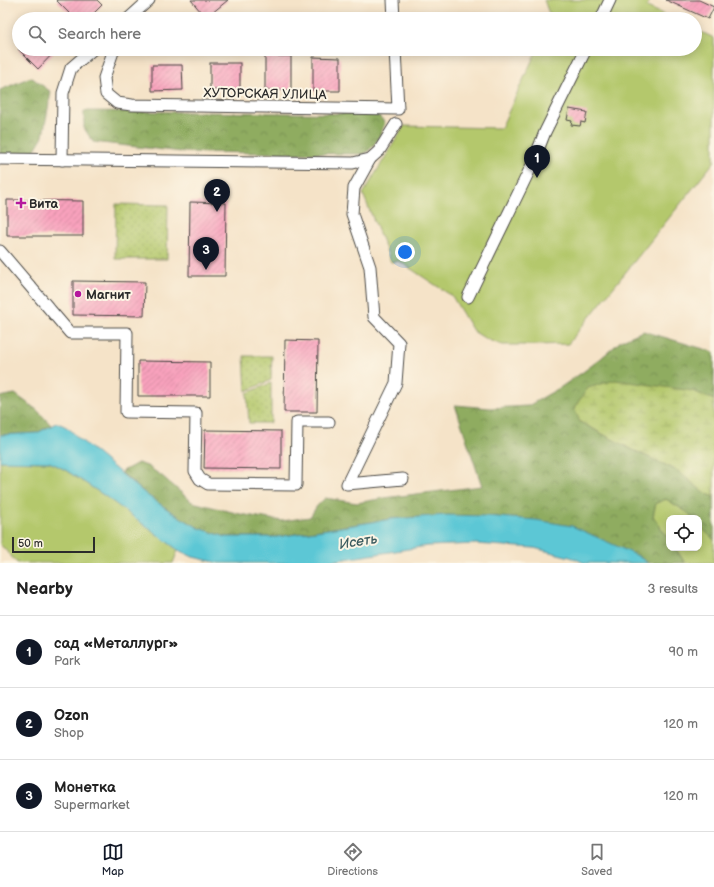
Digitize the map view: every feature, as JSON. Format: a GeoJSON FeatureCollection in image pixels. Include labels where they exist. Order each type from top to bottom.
{"type":"FeatureCollection","features":[{"type":"Feature","properties":{"kind":"street"},"geometry":{"type":"LineString","coordinates":[[136,12],[149,0]]}},
{"type":"Feature","properties":{"kind":"street"},"geometry":{"type":"LineString","coordinates":[[393,0],[394,12]]}},
{"type":"Feature","properties":{"kind":"street"},"geometry":{"type":"LineString","coordinates":[[604,12],[610,0]]}},
{"type":"Feature","properties":{"kind":"street"},"geometry":{"type":"LineString","coordinates":[[62,160],[63,92],[71,68],[85,56]]}},
{"type":"Feature","properties":{"kind":"street","name":"ХУТОРСКАЯ УЛИЦА"},"geometry":{"type":"LineString","coordinates":[[112,56],[104,78],[106,94],[117,103],[132,105],[398,109],[395,56]]}},
{"type":"Feature","properties":{"kind":"street"},"geometry":{"type":"LineString","coordinates":[[468,298],[532,165],[545,132],[583,56]]}},
{"type":"Feature","properties":{"kind":"street"},"geometry":{"type":"LineString","coordinates":[[396,124],[379,151],[370,159],[354,188],[352,214],[370,267],[374,317],[399,343],[396,383],[347,484],[403,479]]}},
{"type":"Feature","properties":{"kind":"street"},"geometry":{"type":"LineString","coordinates":[[0,160],[353,163],[370,159]]}},
{"type":"Feature","properties":{"kind":"street"},"geometry":{"type":"LineString","coordinates":[[0,251],[70,332],[127,333],[126,412],[196,413],[195,471],[200,479],[208,484],[296,485],[297,422],[329,422]]}},
{"type":"Feature","properties":{"kind":"green space"},"geometry":{"type":"Polygon","coordinates":[[[544,0],[650,0],[647,7],[658,12],[548,12],[544,0]]]}},
{"type":"Feature","properties":{"kind":"green space"},"geometry":{"type":"Polygon","coordinates":[[[702,32],[714,38],[714,162],[568,344],[502,345],[486,339],[473,331],[452,296],[399,261],[391,262],[363,194],[404,126],[501,128],[534,56],[702,56],[702,32]]]}},
{"type":"Feature","properties":{"kind":"green space"},"geometry":{"type":"Polygon","coordinates":[[[31,77],[51,92],[43,136],[34,151],[5,155],[0,153],[0,90],[31,77]]]}},
{"type":"Feature","properties":{"kind":"green space"},"geometry":{"type":"Polygon","coordinates":[[[84,111],[377,114],[385,123],[375,144],[364,154],[182,152],[93,142],[84,128],[84,111]]]}},
{"type":"Feature","properties":{"kind":"green space"},"geometry":{"type":"Polygon","coordinates":[[[116,204],[168,205],[167,259],[115,259],[116,204]]]}},
{"type":"Feature","properties":{"kind":"green space"},"geometry":{"type":"Polygon","coordinates":[[[643,331],[714,352],[714,400],[693,391],[663,388],[580,422],[629,448],[678,471],[702,491],[714,497],[714,540],[702,528],[702,515],[690,515],[666,499],[656,503],[653,516],[666,536],[666,551],[677,551],[685,563],[648,563],[638,556],[391,519],[277,537],[226,537],[199,528],[173,513],[147,495],[121,472],[138,463],[147,466],[162,476],[192,502],[240,514],[282,521],[310,517],[317,506],[325,498],[357,503],[384,498],[482,486],[455,405],[490,408],[528,406],[583,372],[622,340],[643,331]]]}},
{"type":"Feature","properties":{"kind":"green space"},"geometry":{"type":"Polygon","coordinates":[[[244,356],[272,356],[271,380],[246,391],[244,356]]]}},
{"type":"Feature","properties":{"kind":"green space"},"geometry":{"type":"Polygon","coordinates":[[[615,380],[693,391],[714,400],[714,497],[702,491],[678,471],[629,448],[580,422],[574,408],[588,388],[615,380]]]}},
{"type":"Feature","properties":{"kind":"green space"},"geometry":{"type":"Polygon","coordinates":[[[271,383],[271,423],[249,423],[247,393],[271,383]]]}},
{"type":"Feature","properties":{"kind":"green space"},"geometry":{"type":"Polygon","coordinates":[[[15,394],[37,410],[51,425],[37,433],[0,435],[0,397],[15,394]]]}},
{"type":"Feature","properties":{"kind":"green space"},"geometry":{"type":"Polygon","coordinates":[[[0,461],[49,462],[67,471],[105,496],[178,550],[173,563],[17,563],[0,544],[0,461]]]}},
{"type":"Feature","properties":{"kind":"green space"},"geometry":{"type":"Polygon","coordinates":[[[666,499],[690,515],[666,515],[666,536],[652,515],[656,503],[666,499]]]}},
{"type":"Feature","properties":{"kind":"green space"},"geometry":{"type":"Polygon","coordinates":[[[702,528],[714,540],[714,563],[685,563],[677,551],[702,551],[702,528]]]}},
{"type":"Feature","properties":{"kind":"water","name":"Исеть"},"geometry":{"type":"Polygon","coordinates":[[[56,423],[68,428],[147,495],[173,513],[199,528],[226,537],[277,537],[391,519],[447,515],[486,516],[536,520],[572,526],[638,556],[648,563],[585,563],[570,557],[534,548],[476,544],[427,546],[320,563],[219,563],[193,557],[178,550],[105,496],[58,466],[49,462],[0,461],[0,435],[37,433],[56,423]]]}},
{"type":"Feature","properties":{"kind":"building"},"geometry":{"type":"Polygon","coordinates":[[[56,0],[97,0],[102,5],[95,12],[68,12],[56,0]]]}},
{"type":"Feature","properties":{"kind":"building"},"geometry":{"type":"Polygon","coordinates":[[[191,0],[228,0],[213,12],[201,12],[191,0]]]}},
{"type":"Feature","properties":{"kind":"building"},"geometry":{"type":"Polygon","coordinates":[[[666,0],[699,0],[714,7],[708,19],[702,16],[702,12],[693,12],[666,0]]]}},
{"type":"Feature","properties":{"kind":"building"},"geometry":{"type":"Polygon","coordinates":[[[25,56],[50,56],[38,69],[25,56]]]}},
{"type":"Feature","properties":{"kind":"building"},"geometry":{"type":"Polygon","coordinates":[[[265,56],[291,56],[291,90],[265,90],[265,56]]]}},
{"type":"Feature","properties":{"kind":"building"},"geometry":{"type":"Polygon","coordinates":[[[313,57],[340,58],[340,91],[313,91],[313,57]]]}},
{"type":"Feature","properties":{"kind":"building"},"geometry":{"type":"Polygon","coordinates":[[[210,63],[240,63],[240,90],[210,90],[210,63]]]}},
{"type":"Feature","properties":{"kind":"building"},"geometry":{"type":"Polygon","coordinates":[[[152,65],[182,65],[183,90],[152,91],[152,65]]]}},
{"type":"Feature","properties":{"kind":"building"},"geometry":{"type":"Polygon","coordinates":[[[569,109],[587,112],[585,123],[581,122],[580,126],[571,125],[572,121],[567,120],[569,109]]]}},
{"type":"Feature","properties":{"kind":"building"},"geometry":{"type":"Polygon","coordinates":[[[7,200],[83,201],[83,236],[7,236],[7,200]]]}},
{"type":"Feature","properties":{"kind":"building"},"geometry":{"type":"Polygon","coordinates":[[[190,202],[226,203],[225,276],[189,276],[190,202]]]}},
{"type":"Feature","properties":{"kind":"building"},"geometry":{"type":"Polygon","coordinates":[[[73,281],[145,282],[144,316],[73,315],[73,281]]]}},
{"type":"Feature","properties":{"kind":"building"},"geometry":{"type":"Polygon","coordinates":[[[285,340],[318,341],[317,412],[284,412],[285,340]]]}},
{"type":"Feature","properties":{"kind":"building"},"geometry":{"type":"Polygon","coordinates":[[[138,361],[210,362],[210,396],[138,396],[138,361]]]}},
{"type":"Feature","properties":{"kind":"building"},"geometry":{"type":"Polygon","coordinates":[[[205,430],[281,431],[281,469],[204,468],[205,430]]]}},
{"type":"Feature","properties":{"kind":"place","name":"сад «Металлург»"},"geometry":{"type":"Point","coordinates":[537,178]}},
{"type":"Feature","properties":{"kind":"place","name":"Вита"},"geometry":{"type":"Point","coordinates":[21,203]}},
{"type":"Feature","properties":{"kind":"place","name":"Ozon"},"geometry":{"type":"Point","coordinates":[217,212]}},
{"type":"Feature","properties":{"kind":"place","name":"Монетка"},"geometry":{"type":"Point","coordinates":[206,270]}},
{"type":"Feature","properties":{"kind":"place","name":"Магнит"},"geometry":{"type":"Point","coordinates":[78,294]}}]}
